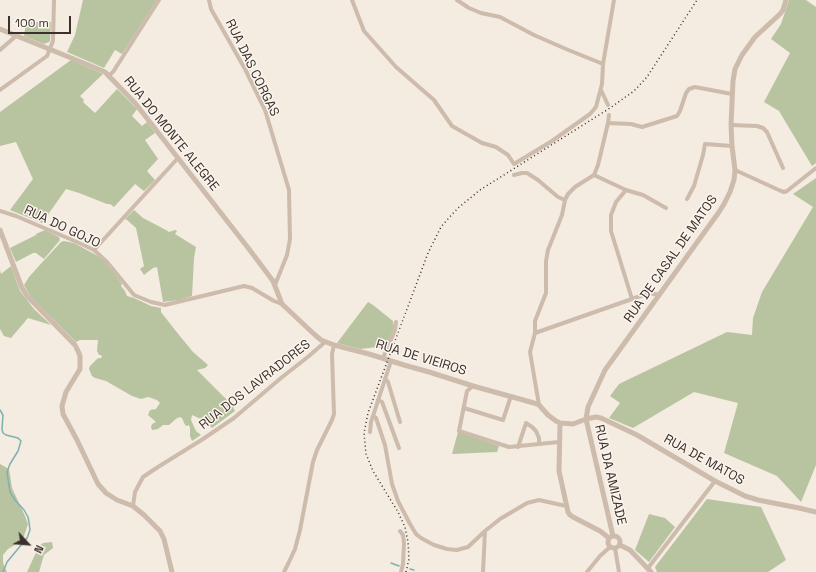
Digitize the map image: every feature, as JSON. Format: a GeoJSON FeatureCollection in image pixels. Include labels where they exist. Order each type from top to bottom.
{"type":"FeatureCollection","features":[{"type":"Feature","properties":{"kind":"street"},"geometry":{"type":"LineString","coordinates":[[0,90],[47,56],[53,40],[54,0]]}},
{"type":"Feature","properties":{"kind":"street"},"geometry":{"type":"LineString","coordinates":[[108,76],[113,72],[159,0]]}},
{"type":"Feature","properties":{"kind":"street","name":"RUA DAS CORGAS"},"geometry":{"type":"LineString","coordinates":[[209,0],[211,8],[245,69],[265,110],[289,190],[290,239],[287,255],[275,285]]}},
{"type":"Feature","properties":{"kind":"street"},"geometry":{"type":"LineString","coordinates":[[352,0],[364,31],[396,67],[434,100],[452,126],[482,143],[496,147],[508,155],[514,164],[552,141],[590,114],[596,107],[601,90],[603,64],[614,0]]}},
{"type":"Feature","properties":{"kind":"street"},"geometry":{"type":"LineString","coordinates":[[457,0],[469,8],[500,17],[534,35],[603,64]]}},
{"type":"Feature","properties":{"kind":"street","name":"RUA DE CASAL DE MATOS"},"geometry":{"type":"LineString","coordinates":[[586,419],[586,412],[590,401],[605,370],[724,204],[730,192],[734,180],[735,170],[731,125],[732,94],[735,69],[742,55],[755,38],[783,10],[786,0]]}},
{"type":"Feature","properties":{"kind":"street","name":"RUA DO MONTE ALEGRE"},"geometry":{"type":"LineString","coordinates":[[0,29],[103,71],[134,103],[249,249],[275,285],[282,304]]}},
{"type":"Feature","properties":{"kind":"street"},"geometry":{"type":"LineString","coordinates":[[0,50],[16,36]]}},
{"type":"Feature","properties":{"kind":"street"},"geometry":{"type":"LineString","coordinates":[[608,123],[631,124],[642,127],[677,116],[689,88],[695,87],[732,94]]}},
{"type":"Feature","properties":{"kind":"street"},"geometry":{"type":"LineString","coordinates":[[601,90],[608,105]]}},
{"type":"Feature","properties":{"kind":"street"},"geometry":{"type":"LineString","coordinates":[[539,405],[530,352],[535,333],[535,321],[546,293],[546,261],[548,250],[562,215],[565,200],[568,194],[575,187],[594,175],[598,165],[609,115]]}},
{"type":"Feature","properties":{"kind":"street"},"geometry":{"type":"LineString","coordinates":[[731,125],[757,126],[763,128],[767,132],[783,168]]}},
{"type":"Feature","properties":{"kind":"street"},"geometry":{"type":"LineString","coordinates":[[687,199],[694,186],[705,144],[732,146]]}},
{"type":"Feature","properties":{"kind":"street"},"geometry":{"type":"LineString","coordinates":[[94,250],[178,158]]}},
{"type":"Feature","properties":{"kind":"street"},"geometry":{"type":"LineString","coordinates":[[735,170],[784,192],[788,191],[816,168]]}},
{"type":"Feature","properties":{"kind":"street"},"geometry":{"type":"LineString","coordinates":[[514,175],[522,172],[527,173],[538,180],[558,198],[565,200]]}},
{"type":"Feature","properties":{"kind":"street"},"geometry":{"type":"LineString","coordinates":[[594,175],[643,196],[666,208]]}},
{"type":"Feature","properties":{"kind":"street"},"geometry":{"type":"LineString","coordinates":[[626,190],[616,202],[611,215],[611,231],[632,299]]}},
{"type":"Feature","properties":{"kind":"street","name":"RUA DO GOJO"},"geometry":{"type":"LineString","coordinates":[[0,211],[16,216],[94,250],[107,262],[134,295],[151,302],[165,304],[244,286],[252,288],[282,304]]}},
{"type":"Feature","properties":{"kind":"street"},"geometry":{"type":"LineString","coordinates":[[0,230],[28,298],[75,345],[80,356],[80,368],[66,392],[62,406],[63,414],[98,484],[106,494],[116,500],[133,506],[160,531],[172,572]]}},
{"type":"Feature","properties":{"kind":"street"},"geometry":{"type":"LineString","coordinates":[[535,333],[650,293],[660,295]]}},
{"type":"Feature","properties":{"kind":"street","name":"RUA DE VIEIROS"},"geometry":{"type":"LineString","coordinates":[[282,304],[315,335],[334,346],[369,354],[539,405],[548,415],[560,423]]}},
{"type":"Feature","properties":{"kind":"street"},"geometry":{"type":"LineString","coordinates":[[382,358],[395,330],[396,322]]}},
{"type":"Feature","properties":{"kind":"street","name":"RUA DOS LAVRADORES"},"geometry":{"type":"LineString","coordinates":[[133,506],[135,492],[143,477],[234,418],[325,342]]}},
{"type":"Feature","properties":{"kind":"street"},"geometry":{"type":"LineString","coordinates":[[284,572],[295,549],[300,530],[316,450],[334,414],[332,354],[334,346]]}},
{"type":"Feature","properties":{"kind":"street"},"geometry":{"type":"LineString","coordinates":[[370,432],[371,422],[391,361]]}},
{"type":"Feature","properties":{"kind":"street"},"geometry":{"type":"LineString","coordinates":[[385,380],[388,382],[400,422]]}},
{"type":"Feature","properties":{"kind":"street"},"geometry":{"type":"LineString","coordinates":[[473,386],[467,391],[459,431],[510,447],[560,442]]}},
{"type":"Feature","properties":{"kind":"street"},"geometry":{"type":"LineString","coordinates":[[464,408],[503,420],[511,396]]}},
{"type":"Feature","properties":{"kind":"street"},"geometry":{"type":"LineString","coordinates":[[378,400],[382,402],[399,448]]}},
{"type":"Feature","properties":{"kind":"street"},"geometry":{"type":"LineString","coordinates":[[373,416],[376,418],[385,445],[392,484],[398,501],[416,534],[434,545],[457,550],[468,547],[485,531],[527,503],[540,500],[566,506]]}},
{"type":"Feature","properties":{"kind":"street","name":"RUA DE MATOS"},"geometry":{"type":"LineString","coordinates":[[586,419],[596,417],[601,418],[637,435],[715,481],[745,496],[816,512]]}},
{"type":"Feature","properties":{"kind":"street"},"geometry":{"type":"LineString","coordinates":[[586,419],[573,424],[560,423],[559,471],[566,506],[570,515],[611,537],[617,536],[620,539],[620,545]]}},
{"type":"Feature","properties":{"kind":"street","name":"RUA DA AMIZADE"},"geometry":{"type":"LineString","coordinates":[[586,419],[611,537]]}},
{"type":"Feature","properties":{"kind":"street"},"geometry":{"type":"LineString","coordinates":[[518,447],[526,423],[532,426],[536,431],[539,441]]}},
{"type":"Feature","properties":{"kind":"street"},"geometry":{"type":"LineString","coordinates":[[620,545],[630,550],[650,570],[715,481]]}},
{"type":"Feature","properties":{"kind":"street"},"geometry":{"type":"LineString","coordinates":[[400,531],[403,535],[404,543],[401,572]]}},
{"type":"Feature","properties":{"kind":"street"},"geometry":{"type":"LineString","coordinates":[[483,572],[485,531]]}},
{"type":"Feature","properties":{"kind":"street"},"geometry":{"type":"LineString","coordinates":[[611,537],[608,542],[612,548],[619,572]]}},
{"type":"Feature","properties":{"kind":"street"},"geometry":{"type":"LineString","coordinates":[[587,572],[600,556],[612,548],[620,545]]}},
{"type":"Feature","properties":{"kind":"green space"},"geometry":{"type":"Polygon","coordinates":[[[83,0],[157,0],[122,54],[115,50],[104,68],[67,52],[75,35],[83,0]]]}},
{"type":"Feature","properties":{"kind":"green space"},"geometry":{"type":"Polygon","coordinates":[[[789,0],[806,0],[816,7],[816,163],[812,166],[779,111],[764,102],[790,53],[771,39],[781,24],[789,0]]]}},
{"type":"Feature","properties":{"kind":"green space"},"geometry":{"type":"Polygon","coordinates":[[[26,22],[51,22],[50,41],[44,44],[24,36],[26,22]]]}},
{"type":"Feature","properties":{"kind":"green space"},"geometry":{"type":"Polygon","coordinates":[[[71,60],[103,74],[80,96],[84,100],[83,102],[95,113],[117,89],[137,109],[132,116],[142,126],[147,122],[155,133],[145,140],[158,159],[147,171],[155,180],[144,191],[135,184],[114,207],[110,204],[66,189],[42,223],[10,210],[33,179],[16,142],[0,146],[0,112],[71,60]]]}},
{"type":"Feature","properties":{"kind":"green space"},"geometry":{"type":"Polygon","coordinates":[[[816,178],[816,465],[801,502],[777,476],[724,453],[738,403],[694,392],[633,428],[609,418],[620,403],[610,396],[619,384],[727,332],[752,335],[753,318],[762,292],[813,207],[793,194],[816,178]]]}},
{"type":"Feature","properties":{"kind":"green space"},"geometry":{"type":"Polygon","coordinates":[[[134,210],[143,218],[169,232],[175,230],[177,231],[175,234],[196,247],[192,296],[179,300],[163,302],[157,267],[153,268],[144,275],[140,269],[144,266],[136,228],[125,219],[134,210]]]}},
{"type":"Feature","properties":{"kind":"green space"},"geometry":{"type":"Polygon","coordinates":[[[45,230],[59,237],[60,240],[44,259],[36,253],[33,253],[16,262],[10,248],[45,230]]]}},
{"type":"Feature","properties":{"kind":"green space"},"geometry":{"type":"Polygon","coordinates":[[[64,241],[74,243],[103,260],[122,284],[121,286],[127,296],[151,306],[161,308],[161,312],[193,352],[208,365],[205,368],[197,370],[232,405],[235,411],[212,428],[201,419],[192,415],[191,420],[196,431],[201,435],[192,441],[189,425],[186,426],[181,417],[177,418],[169,425],[163,425],[158,429],[152,430],[152,424],[156,422],[148,415],[150,410],[156,409],[160,403],[157,400],[148,397],[141,399],[132,396],[106,381],[92,376],[89,369],[90,366],[97,359],[102,357],[97,351],[98,340],[80,340],[76,342],[31,297],[24,285],[37,268],[61,242],[64,241]]]}},
{"type":"Feature","properties":{"kind":"green space"},"geometry":{"type":"Polygon","coordinates":[[[11,266],[20,291],[34,309],[51,325],[28,318],[11,338],[4,336],[0,329],[0,270],[1,274],[11,266]]]}},
{"type":"Feature","properties":{"kind":"green space"},"geometry":{"type":"Polygon","coordinates":[[[368,302],[393,321],[394,328],[385,349],[378,347],[360,349],[337,343],[368,302]]]}},
{"type":"Feature","properties":{"kind":"green space"},"geometry":{"type":"Polygon","coordinates":[[[458,432],[499,446],[497,452],[452,454],[458,432]]]}},
{"type":"Feature","properties":{"kind":"green space"},"geometry":{"type":"Polygon","coordinates":[[[0,464],[9,469],[12,488],[28,524],[24,536],[3,555],[3,563],[7,572],[0,572],[0,464]]]}},
{"type":"Feature","properties":{"kind":"green space"},"geometry":{"type":"Polygon","coordinates":[[[707,499],[761,507],[786,560],[768,572],[657,572],[655,567],[707,499]]]}},
{"type":"Feature","properties":{"kind":"green space"},"geometry":{"type":"Polygon","coordinates":[[[649,514],[665,518],[675,527],[649,562],[635,550],[649,514]]]}},
{"type":"Feature","properties":{"kind":"green space"},"geometry":{"type":"Polygon","coordinates":[[[52,542],[53,548],[44,555],[39,572],[27,572],[39,546],[43,543],[52,542]]]}},
{"type":"Feature","properties":{"kind":"waterway"},"geometry":{"type":"LineString","coordinates":[[0,410],[3,415],[3,433],[18,438],[21,441],[18,451],[7,472],[10,492],[28,517],[30,530],[27,538],[7,562],[3,572]]}},
{"type":"Feature","properties":{"kind":"waterway"},"geometry":{"type":"LineString","coordinates":[[391,563],[399,566]]}},
{"type":"Feature","properties":{"kind":"waterway"},"geometry":{"type":"LineString","coordinates":[[410,569],[414,570]]}},
{"type":"Feature","properties":{"kind":"railway"},"geometry":{"type":"LineString","coordinates":[[406,572],[409,559],[405,527],[398,512],[373,471],[366,454],[364,433],[368,413],[428,253],[441,227],[458,208],[480,190],[610,108],[634,91],[647,77],[697,0]]}}]}
